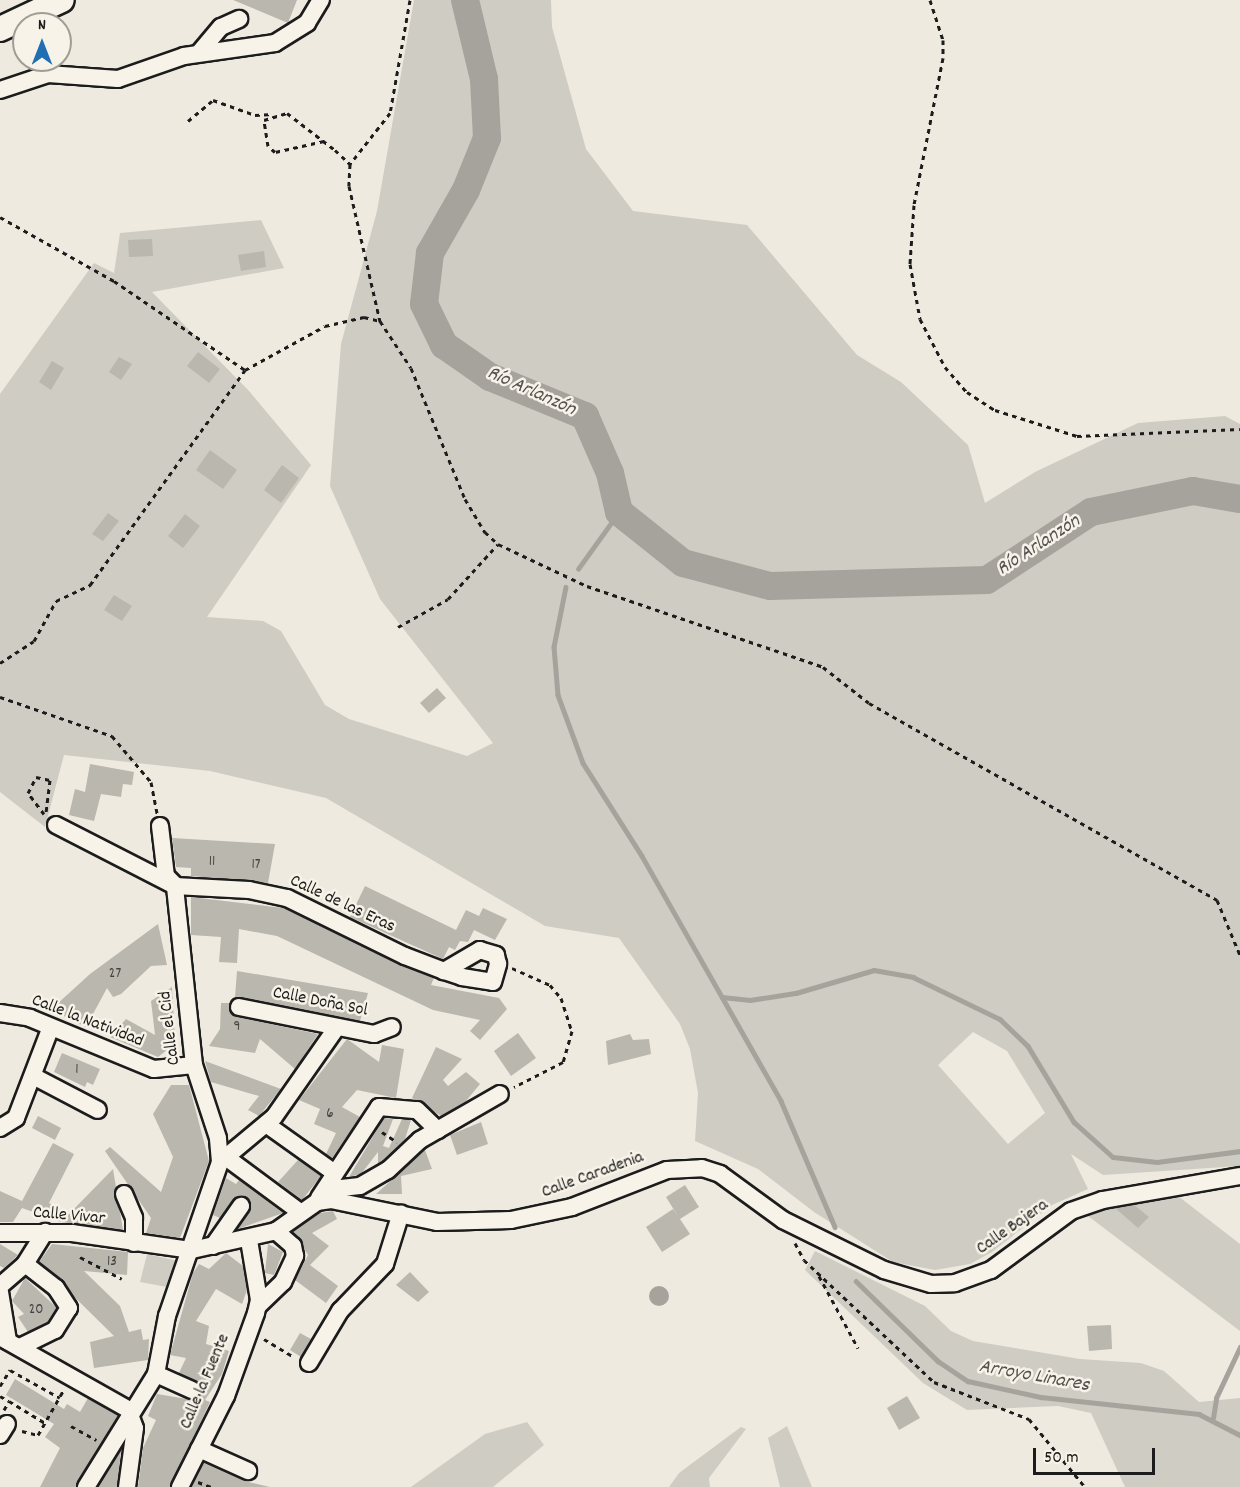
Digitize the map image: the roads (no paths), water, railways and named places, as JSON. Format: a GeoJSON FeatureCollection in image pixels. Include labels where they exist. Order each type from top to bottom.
{"type":"FeatureCollection","features":[{"type":"Feature","properties":{"kind":"highway"},"geometry":{"type":"LineString","coordinates":[[0,29],[62,0]]}},
{"type":"Feature","properties":{"kind":"street"},"geometry":{"type":"LineString","coordinates":[[0,90],[48,74],[118,79],[199,53],[275,43],[307,22],[321,0]]}},
{"type":"Feature","properties":{"kind":"street"},"geometry":{"type":"LineString","coordinates":[[199,53],[221,27],[239,19]]}},
{"type":"Feature","properties":{"kind":"street","name":"Calle de las Eras"},"geometry":{"type":"LineString","coordinates":[[50,820],[175,886],[249,890],[287,898],[444,971],[493,982],[498,964],[496,955],[480,951],[444,971]]}},
{"type":"Feature","properties":{"kind":"street","name":"Calle el Cid"},"geometry":{"type":"LineString","coordinates":[[156,1374],[167,1316],[223,1160],[194,1065],[175,886],[166,876],[160,826]]}},
{"type":"Feature","properties":{"kind":"street","name":"Calle Doña Sol"},"geometry":{"type":"LineString","coordinates":[[239,1007],[374,1034],[392,1027]]}},
{"type":"Feature","properties":{"kind":"street","name":"Calle la Natividad"},"geometry":{"type":"LineString","coordinates":[[0,1013],[51,1027],[154,1069],[194,1065]]}},
{"type":"Feature","properties":{"kind":"street"},"geometry":{"type":"LineString","coordinates":[[0,1128],[16,1118],[51,1027]]}},
{"type":"Feature","properties":{"kind":"street"},"geometry":{"type":"LineString","coordinates":[[300,1212],[223,1160],[266,1124],[337,1027]]}},
{"type":"Feature","properties":{"kind":"street"},"geometry":{"type":"LineString","coordinates":[[33,1076],[98,1110]]}},
{"type":"Feature","properties":{"kind":"street","name":"Calle Caradenia"},"geometry":{"type":"LineString","coordinates":[[192,1250],[249,1240],[276,1231],[332,1189],[360,1186],[388,1170],[409,1149],[500,1094]]}},
{"type":"Feature","properties":{"kind":"street"},"geometry":{"type":"LineString","coordinates":[[317,1202],[332,1171],[379,1107],[402,1105],[438,1130]]}},
{"type":"Feature","properties":{"kind":"street"},"geometry":{"type":"LineString","coordinates":[[266,1124],[332,1171]]}},
{"type":"Feature","properties":{"kind":"street","name":"Calle Caradenia"},"geometry":{"type":"LineString","coordinates":[[317,1202],[351,1201],[401,1214],[451,1223],[536,1218],[686,1167],[720,1173],[783,1220]]}},
{"type":"Feature","properties":{"kind":"street","name":"Calle Bajera"},"geometry":{"type":"LineString","coordinates":[[783,1220],[906,1279],[955,1283],[991,1270],[1071,1211],[1103,1200],[1240,1176]]}},
{"type":"Feature","properties":{"kind":"street","name":"Calle Vivar"},"geometry":{"type":"LineString","coordinates":[[124,1194],[134,1218],[134,1243]]}},
{"type":"Feature","properties":{"kind":"street"},"geometry":{"type":"LineString","coordinates":[[213,1246],[241,1206]]}},
{"type":"Feature","properties":{"kind":"street"},"geometry":{"type":"LineString","coordinates":[[309,1363],[340,1311],[385,1264],[401,1214]]}},
{"type":"Feature","properties":{"kind":"street"},"geometry":{"type":"LineString","coordinates":[[258,1306],[283,1282],[295,1256],[293,1246],[276,1231]]}},
{"type":"Feature","properties":{"kind":"street"},"geometry":{"type":"LineString","coordinates":[[0,1286],[25,1264],[45,1232]]}},
{"type":"Feature","properties":{"kind":"street","name":"Calle Vivar"},"geometry":{"type":"LineString","coordinates":[[0,1233],[45,1232],[192,1250]]}},
{"type":"Feature","properties":{"kind":"street"},"geometry":{"type":"LineString","coordinates":[[249,1240],[258,1306]]}},
{"type":"Feature","properties":{"kind":"street"},"geometry":{"type":"LineString","coordinates":[[10,1342],[55,1330],[69,1308],[61,1292],[25,1264]]}},
{"type":"Feature","properties":{"kind":"street"},"geometry":{"type":"LineString","coordinates":[[0,1292],[10,1342]]}},
{"type":"Feature","properties":{"kind":"street","name":"Calle la Fuente"},"geometry":{"type":"LineString","coordinates":[[180,1487],[199,1449],[258,1306]]}},
{"type":"Feature","properties":{"kind":"street"},"geometry":{"type":"LineString","coordinates":[[10,1342],[71,1373],[130,1412],[135,1428],[126,1487]]}},
{"type":"Feature","properties":{"kind":"street"},"geometry":{"type":"LineString","coordinates":[[86,1487],[108,1447],[156,1374],[192,1390]]}},
{"type":"Feature","properties":{"kind":"street","name":"Calle la Fuente"},"geometry":{"type":"LineString","coordinates":[[199,1449],[248,1471]]}},
{"type":"Feature","properties":{"kind":"waterway","name":"Río Arlanzón"},"geometry":{"type":"LineString","coordinates":[[465,0],[484,79],[487,138],[466,190],[430,253],[424,304],[444,345],[490,377],[585,416],[610,473],[619,512],[683,563],[770,586],[987,580],[1091,512],[1193,491],[1240,499]]}},
{"type":"Feature","properties":{"kind":"waterway"},"geometry":{"type":"LineString","coordinates":[[578,569],[619,512]]}},
{"type":"Feature","properties":{"kind":"waterway"},"geometry":{"type":"LineString","coordinates":[[566,587],[554,647],[558,695],[583,763],[642,856],[781,1101],[835,1227]]}},
{"type":"Feature","properties":{"kind":"waterway"},"geometry":{"type":"LineString","coordinates":[[722,997],[750,1000],[796,993],[874,970],[913,977],[1000,1019],[1028,1046],[1074,1122],[1113,1157],[1157,1162],[1240,1151]]}},
{"type":"Feature","properties":{"kind":"waterway","name":"Arroyo Linares"},"geometry":{"type":"LineString","coordinates":[[856,1281],[938,1361],[968,1381],[1041,1397],[1199,1414],[1240,1435]]}},
{"type":"Feature","properties":{"kind":"waterway"},"geometry":{"type":"LineString","coordinates":[[1213,1418],[1216,1398],[1240,1347]]}}]}
